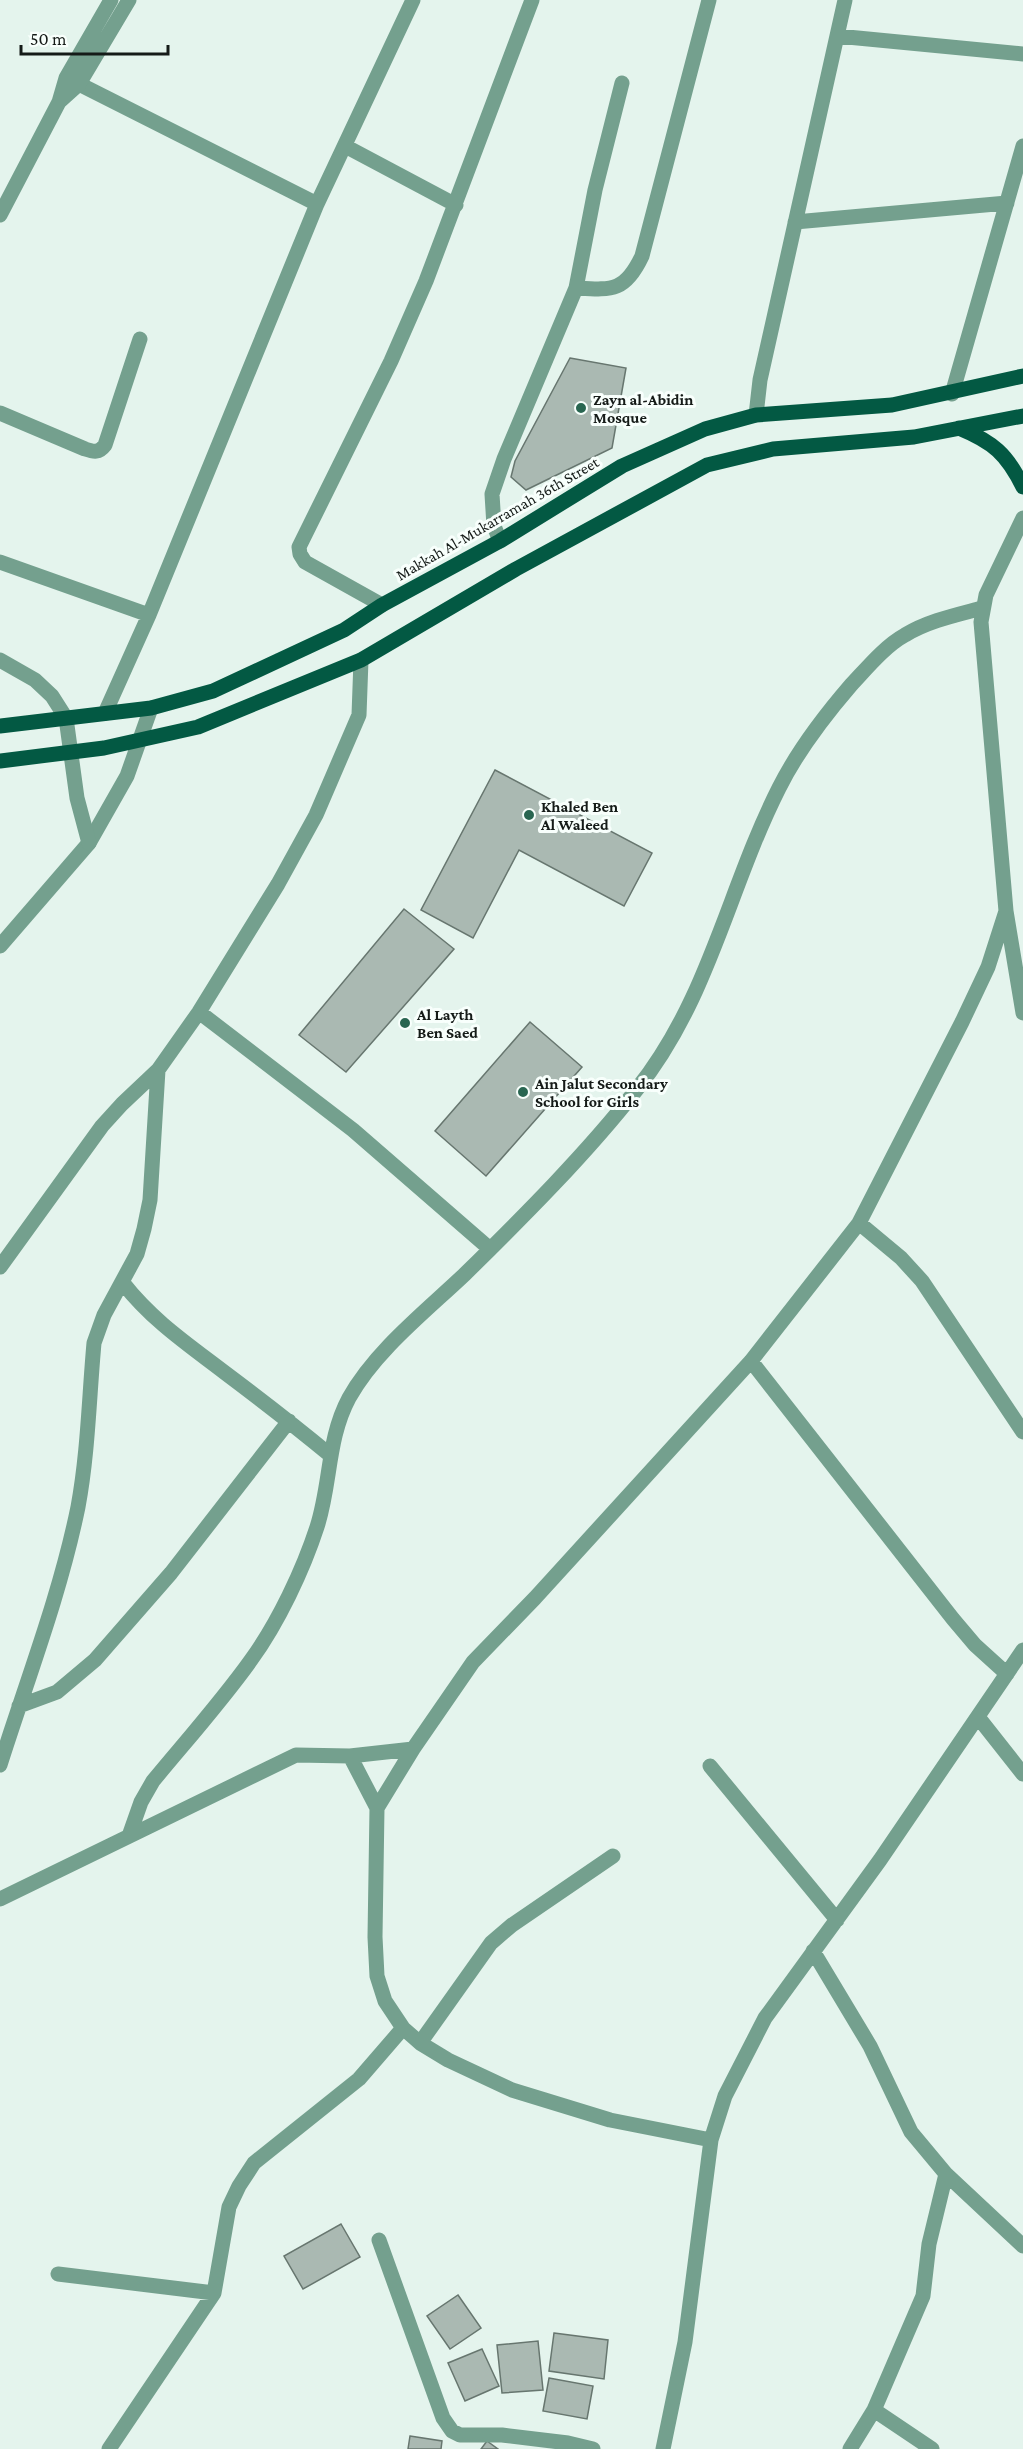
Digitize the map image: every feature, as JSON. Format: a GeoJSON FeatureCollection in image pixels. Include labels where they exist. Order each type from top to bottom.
{"type":"FeatureCollection","features":[{"type":"Feature","properties":{"kind":"main road","name":"Makkah Al-Mukarramah 36th Street"},"geometry":{"type":"LineString","coordinates":[[0,726],[151,708],[213,691],[344,630],[382,605],[500,541],[622,466],[705,429],[756,415],[892,405],[952,394],[1023,376]]}},
{"type":"Feature","properties":{"kind":"main road"},"geometry":{"type":"LineString","coordinates":[[0,761],[71,753],[198,727],[361,660],[516,569],[707,465],[773,449],[914,437],[1023,416]]}},
{"type":"Feature","properties":{"kind":"main road"},"geometry":{"type":"LineString","coordinates":[[959,428],[980,436],[998,448],[1012,465],[1023,487]]}},
{"type":"Feature","properties":{"kind":"street"},"geometry":{"type":"LineString","coordinates":[[0,215],[60,102],[66,78],[111,0]]}},
{"type":"Feature","properties":{"kind":"street"},"geometry":{"type":"LineString","coordinates":[[60,102],[79,84],[129,0]]}},
{"type":"Feature","properties":{"kind":"street"},"geometry":{"type":"LineString","coordinates":[[105,713],[149,615],[317,204],[413,0]]}},
{"type":"Feature","properties":{"kind":"street"},"geometry":{"type":"LineString","coordinates":[[382,605],[305,562],[299,547],[391,361],[426,281],[532,0]]}},
{"type":"Feature","properties":{"kind":"street"},"geometry":{"type":"LineString","coordinates":[[576,288],[601,290],[622,285],[634,273],[642,256],[709,0]]}},
{"type":"Feature","properties":{"kind":"street"},"geometry":{"type":"LineString","coordinates":[[756,415],[760,380],[845,0]]}},
{"type":"Feature","properties":{"kind":"street"},"geometry":{"type":"LineString","coordinates":[[837,36],[1023,54]]}},
{"type":"Feature","properties":{"kind":"street"},"geometry":{"type":"LineString","coordinates":[[500,541],[494,526],[492,494],[504,459],[576,288],[595,190],[622,83]]}},
{"type":"Feature","properties":{"kind":"street"},"geometry":{"type":"LineString","coordinates":[[79,84],[317,204]]}},
{"type":"Feature","properties":{"kind":"street"},"geometry":{"type":"LineString","coordinates":[[345,146],[456,205]]}},
{"type":"Feature","properties":{"kind":"street"},"geometry":{"type":"LineString","coordinates":[[952,394],[1023,146]]}},
{"type":"Feature","properties":{"kind":"street"},"geometry":{"type":"LineString","coordinates":[[795,222],[1007,203]]}},
{"type":"Feature","properties":{"kind":"street"},"geometry":{"type":"LineString","coordinates":[[0,413],[85,449],[96,452],[101,450],[105,445],[140,339]]}},
{"type":"Feature","properties":{"kind":"street"},"geometry":{"type":"LineString","coordinates":[[1023,518],[986,595],[981,622],[1006,912],[1023,1013]]}},
{"type":"Feature","properties":{"kind":"street"},"geometry":{"type":"LineString","coordinates":[[0,562],[149,615]]}},
{"type":"Feature","properties":{"kind":"street"},"geometry":{"type":"LineString","coordinates":[[129,1836],[141,1802],[153,1781],[252,1659],[278,1618],[317,1528],[326,1493],[330,1455],[348,1399],[379,1357],[530,1210],[629,1098],[664,1052],[698,990],[745,867],[780,786],[830,709],[866,669],[903,635],[941,619],[982,608]]}},
{"type":"Feature","properties":{"kind":"street"},"geometry":{"type":"LineString","coordinates":[[0,660],[35,680],[52,696],[66,718],[77,798],[89,843]]}},
{"type":"Feature","properties":{"kind":"street"},"geometry":{"type":"LineString","coordinates":[[0,1267],[5,1248],[102,1126],[158,1070],[199,1012],[278,884],[316,815],[359,715],[361,660]]}},
{"type":"Feature","properties":{"kind":"street"},"geometry":{"type":"LineString","coordinates":[[0,946],[89,843],[127,776],[142,740],[151,708]]}},
{"type":"Feature","properties":{"kind":"street"},"geometry":{"type":"LineString","coordinates":[[376,1808],[413,1749],[473,1662],[543,1589],[751,1361],[859,1223],[988,967],[1006,912]]}},
{"type":"Feature","properties":{"kind":"street"},"geometry":{"type":"LineString","coordinates":[[199,1012],[353,1131],[490,1249]]}},
{"type":"Feature","properties":{"kind":"street"},"geometry":{"type":"LineString","coordinates":[[0,1765],[54,1598],[78,1506],[86,1444],[94,1344],[104,1315],[137,1254],[150,1200],[158,1070]]}},
{"type":"Feature","properties":{"kind":"street"},"geometry":{"type":"LineString","coordinates":[[859,1223],[902,1258],[922,1281],[1023,1432]]}},
{"type":"Feature","properties":{"kind":"street"},"geometry":{"type":"LineString","coordinates":[[123,1283],[143,1308],[170,1331],[290,1421],[330,1455]]}},
{"type":"Feature","properties":{"kind":"street"},"geometry":{"type":"LineString","coordinates":[[751,1361],[953,1619],[975,1645],[1007,1674]]}},
{"type":"Feature","properties":{"kind":"street"},"geometry":{"type":"LineString","coordinates":[[19,1706],[57,1692],[95,1660],[171,1573],[290,1421]]}},
{"type":"Feature","properties":{"kind":"street"},"geometry":{"type":"LineString","coordinates":[[663,2449],[685,2342],[711,2140],[725,2096],[765,2018],[837,1920],[1023,1650]]}},
{"type":"Feature","properties":{"kind":"street"},"geometry":{"type":"LineString","coordinates":[[978,1718],[1023,1774]]}},
{"type":"Feature","properties":{"kind":"street"},"geometry":{"type":"LineString","coordinates":[[0,1899],[296,1755],[350,1756],[413,1749]]}},
{"type":"Feature","properties":{"kind":"street"},"geometry":{"type":"LineString","coordinates":[[350,1756],[376,1808],[377,1976],[385,2001],[403,2028],[420,2043],[459,2066],[512,2090],[610,2120],[711,2140]]}},
{"type":"Feature","properties":{"kind":"street"},"geometry":{"type":"LineString","coordinates":[[710,1766],[837,1920]]}},
{"type":"Feature","properties":{"kind":"street"},"geometry":{"type":"LineString","coordinates":[[420,2043],[491,1943],[512,1924],[613,1856]]}},
{"type":"Feature","properties":{"kind":"street"},"geometry":{"type":"LineString","coordinates":[[813,1951],[870,2046],[911,2132],[945,2174],[1023,2246]]}},
{"type":"Feature","properties":{"kind":"street"},"geometry":{"type":"LineString","coordinates":[[109,2449],[214,2293],[229,2207],[254,2163],[359,2079],[403,2028]]}},
{"type":"Feature","properties":{"kind":"street"},"geometry":{"type":"LineString","coordinates":[[850,2449],[874,2409],[923,2295],[930,2244],[945,2174]]}},
{"type":"Feature","properties":{"kind":"street"},"geometry":{"type":"LineString","coordinates":[[379,2240],[446,2425],[460,2435],[502,2435],[568,2443],[592,2449]]}},
{"type":"Feature","properties":{"kind":"street"},"geometry":{"type":"LineString","coordinates":[[58,2274],[214,2293]]}},
{"type":"Feature","properties":{"kind":"street"},"geometry":{"type":"LineString","coordinates":[[874,2409],[932,2449]]}},
{"type":"Feature","properties":{"kind":"building","name":"Zayn al-Abidin Mosque"},"geometry":{"type":"Polygon","coordinates":[[[570,358],[626,368],[612,448],[526,490],[511,477],[515,461],[570,358]]]}},
{"type":"Feature","properties":{"kind":"building","name":"Khaled Ben Al Waleed"},"geometry":{"type":"Polygon","coordinates":[[[495,770],[652,853],[624,906],[519,850],[473,938],[421,910],[495,770]]]}},
{"type":"Feature","properties":{"kind":"building","name":"Al Layth Ben Saed"},"geometry":{"type":"Polygon","coordinates":[[[404,909],[454,949],[346,1072],[299,1035],[404,909]]]}},
{"type":"Feature","properties":{"kind":"building","name":"Ain Jalut Secondary School for Girls"},"geometry":{"type":"Polygon","coordinates":[[[530,1022],[582,1067],[486,1176],[435,1131],[530,1022]]]}},
{"type":"Feature","properties":{"kind":"building"},"geometry":{"type":"Polygon","coordinates":[[[341,2224],[360,2257],[303,2289],[284,2256],[341,2224]]]}},
{"type":"Feature","properties":{"kind":"building"},"geometry":{"type":"Polygon","coordinates":[[[458,2295],[481,2328],[450,2349],[427,2316],[458,2295]]]}},
{"type":"Feature","properties":{"kind":"building"},"geometry":{"type":"Polygon","coordinates":[[[554,2333],[608,2340],[604,2379],[549,2371],[554,2333]]]}},
{"type":"Feature","properties":{"kind":"building"},"geometry":{"type":"Polygon","coordinates":[[[538,2341],[543,2390],[502,2393],[497,2345],[538,2341]]]}},
{"type":"Feature","properties":{"kind":"building"},"geometry":{"type":"Polygon","coordinates":[[[482,2349],[499,2386],[465,2401],[448,2363],[482,2349]]]}},
{"type":"Feature","properties":{"kind":"building"},"geometry":{"type":"Polygon","coordinates":[[[549,2378],[593,2386],[587,2419],[543,2411],[549,2378]]]}},
{"type":"Feature","properties":{"kind":"building"},"geometry":{"type":"Polygon","coordinates":[[[410,2436],[442,2441],[441,2449],[408,2449],[410,2436]]]}},
{"type":"Feature","properties":{"kind":"building"},"geometry":{"type":"Polygon","coordinates":[[[487,2441],[498,2449],[481,2449],[487,2441]]]}},
{"type":"Feature","properties":{"kind":"place","name":"Zayn al-Abidin Mosque"},"geometry":{"type":"Point","coordinates":[581,408]}},
{"type":"Feature","properties":{"kind":"place","name":"Khaled Ben Al Waleed"},"geometry":{"type":"Point","coordinates":[529,815]}},
{"type":"Feature","properties":{"kind":"place","name":"Al Layth Ben Saed"},"geometry":{"type":"Point","coordinates":[405,1023]}},
{"type":"Feature","properties":{"kind":"place","name":"Ain Jalut Secondary School for Girls"},"geometry":{"type":"Point","coordinates":[523,1092]}}]}
